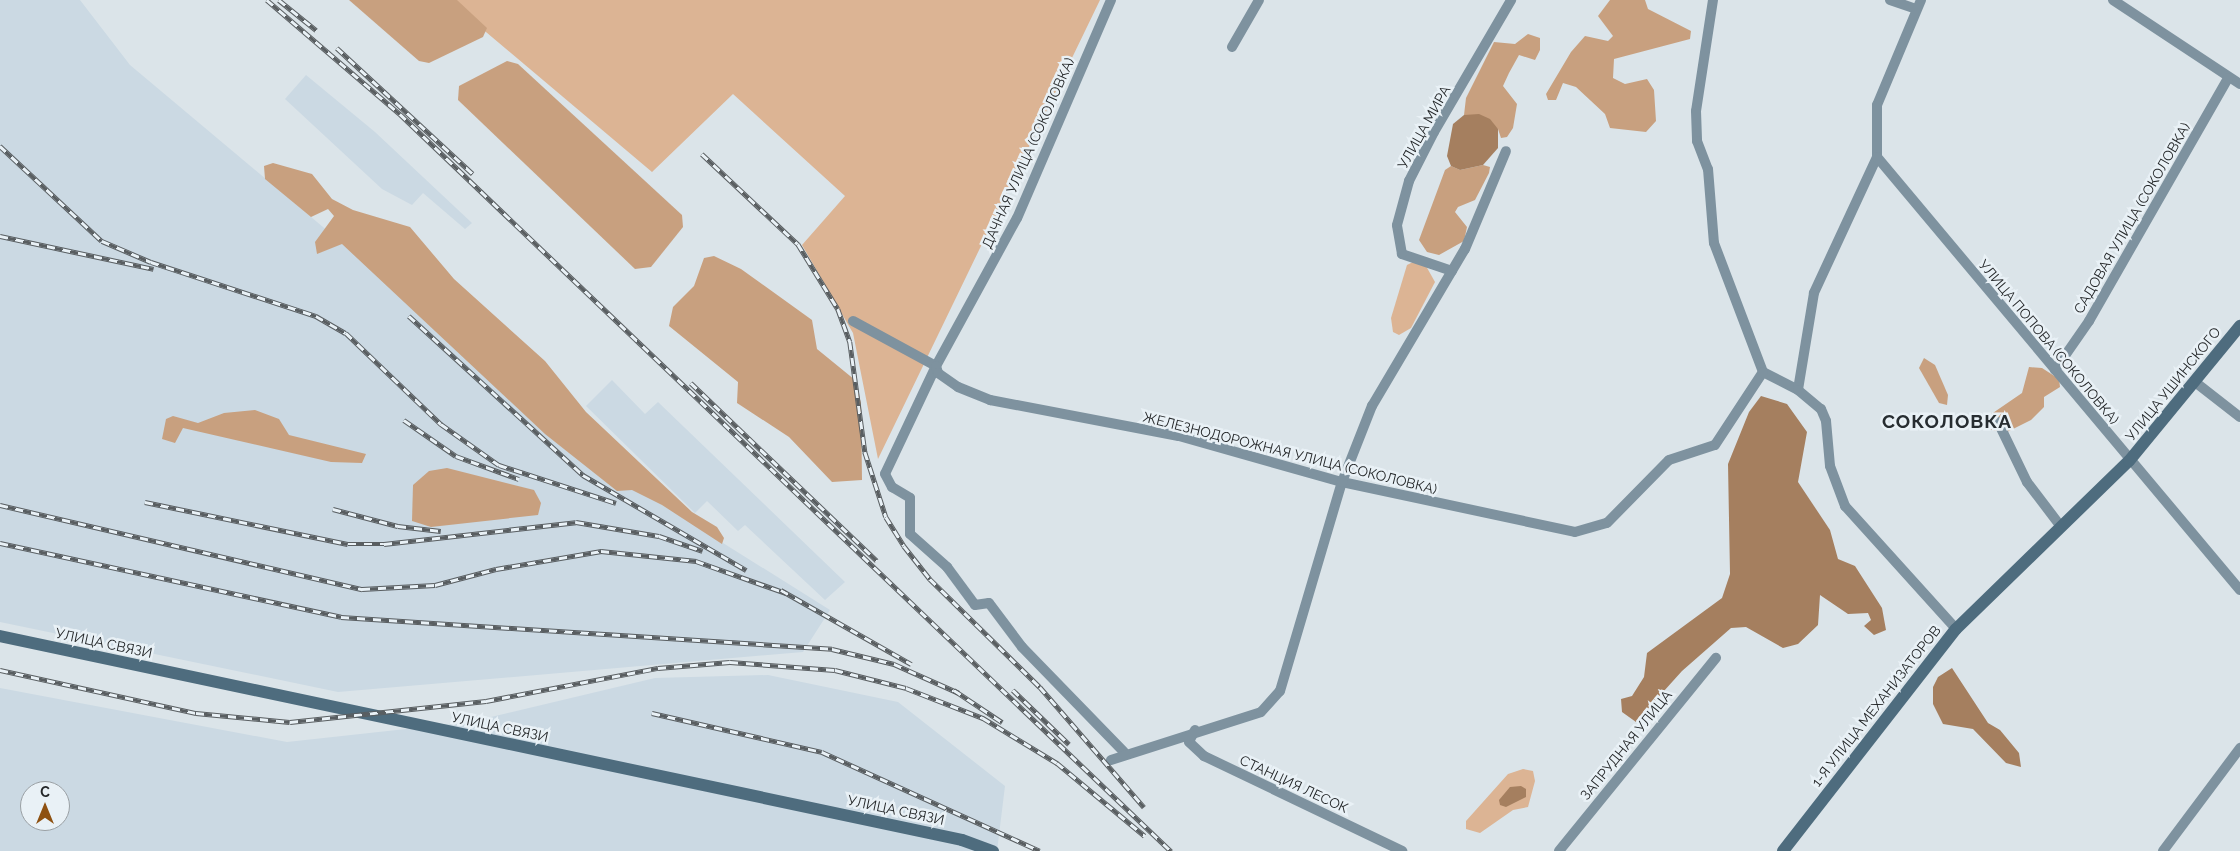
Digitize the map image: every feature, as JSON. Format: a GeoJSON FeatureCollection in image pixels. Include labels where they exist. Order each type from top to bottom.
{"type":"FeatureCollection","features":[{"type":"Feature","properties":{"kind":"street","name":"ДАЧНАЯ УЛИЦА (СОКОЛОВКА)"},"geometry":{"type":"LineString","coordinates":[[1111,0],[1017,218],[936,366],[885,474],[892,487],[910,498],[910,534],[947,567],[975,605],[989,603],[1022,647],[1124,752]]}},
{"type":"Feature","properties":{"kind":"street"},"geometry":{"type":"LineString","coordinates":[[1232,47],[1259,0]]}},
{"type":"Feature","properties":{"kind":"street","name":"УЛИЦА МИРА"},"geometry":{"type":"LineString","coordinates":[[1452,271],[1402,254],[1397,225],[1409,180],[1511,0]]}},
{"type":"Feature","properties":{"kind":"street"},"geometry":{"type":"LineString","coordinates":[[1712,0],[1696,111],[1697,141],[1708,169],[1714,243],[1763,372],[1798,390],[1821,409],[1826,421],[1830,466],[1845,506],[1956,629]]}},
{"type":"Feature","properties":{"kind":"street"},"geometry":{"type":"LineString","coordinates":[[1798,390],[1814,293],[1877,157],[1877,105],[1918,5],[1890,0]]}},
{"type":"Feature","properties":{"kind":"street"},"geometry":{"type":"LineString","coordinates":[[2113,0],[2228,78],[2240,84]]}},
{"type":"Feature","properties":{"kind":"street","name":"САДОВАЯ УЛИЦА (СОКОЛОВКА)"},"geometry":{"type":"LineString","coordinates":[[2055,370],[2090,321],[2228,78]]}},
{"type":"Feature","properties":{"kind":"street"},"geometry":{"type":"LineString","coordinates":[[1111,760],[1124,752],[1261,712],[1280,691],[1342,482],[1372,406],[1452,271],[1506,151]]}},
{"type":"Feature","properties":{"kind":"street","name":"УЛИЦА ПОПОВА (СОКОЛОВКА)"},"geometry":{"type":"LineString","coordinates":[[1877,157],[2129,461],[2240,590]]}},
{"type":"Feature","properties":{"kind":"street","name":"ЖЕЛЕЗНОДОРОЖНАЯ УЛИЦА (СОКОЛОВКА)"},"geometry":{"type":"LineString","coordinates":[[852,321],[936,366],[958,387],[990,400],[1179,436],[1342,482],[1556,528],[1589,531],[1607,523],[1669,460],[1715,445],[1763,372]]}},
{"type":"Feature","properties":{"kind":"street","name":"УЛИЦА УШИНСКОГО"},"geometry":{"type":"LineString","coordinates":[[2129,461],[2240,326]]}},
{"type":"Feature","properties":{"kind":"street"},"geometry":{"type":"LineString","coordinates":[[2195,382],[2240,418]]}},
{"type":"Feature","properties":{"kind":"street"},"geometry":{"type":"LineString","coordinates":[[1998,422],[2027,482],[2059,524]]}},
{"type":"Feature","properties":{"kind":"street","name":"1-Я УЛИЦА МЕХАНИЗАТОРОВ"},"geometry":{"type":"LineString","coordinates":[[1783,851],[1956,629],[2059,524],[2129,461]]}},
{"type":"Feature","properties":{"kind":"street","name":"УЛИЦА СВЯЗИ"},"geometry":{"type":"LineString","coordinates":[[0,636],[923,831],[993,851]]}},
{"type":"Feature","properties":{"kind":"street","name":"ЗАПРУДНАЯ УЛИЦА"},"geometry":{"type":"LineString","coordinates":[[1559,851],[1716,658]]}},
{"type":"Feature","properties":{"kind":"street","name":"СТАНЦИЯ ЛЕСОК"},"geometry":{"type":"LineString","coordinates":[[1195,730],[1189,742],[1204,756],[1402,851]]}},
{"type":"Feature","properties":{"kind":"street"},"geometry":{"type":"LineString","coordinates":[[2163,851],[2240,748]]}},
{"type":"Feature","properties":{"kind":"shaded area"},"geometry":{"type":"Polygon","coordinates":[[[0,0],[80,0],[130,65],[629,484],[830,610],[803,652],[338,692],[0,622],[0,0]]]}},
{"type":"Feature","properties":{"kind":"shaded area"},"geometry":{"type":"Polygon","coordinates":[[[349,0],[457,0],[487,28],[483,37],[429,63],[419,61],[349,0]]]}},
{"type":"Feature","properties":{"kind":"shaded area"},"geometry":{"type":"Polygon","coordinates":[[[448,0],[1100,0],[878,459],[853,333],[802,245],[845,196],[733,94],[652,172],[448,0]]]}},
{"type":"Feature","properties":{"kind":"shaded area"},"geometry":{"type":"Polygon","coordinates":[[[1610,0],[1645,0],[1648,9],[1691,31],[1690,39],[1614,59],[1613,78],[1625,84],[1647,79],[1654,90],[1656,121],[1646,132],[1610,128],[1605,114],[1576,87],[1563,83],[1556,100],[1548,100],[1546,94],[1571,52],[1585,36],[1608,41],[1613,36],[1598,16],[1610,0]]]}},
{"type":"Feature","properties":{"kind":"shaded area"},"geometry":{"type":"Polygon","coordinates":[[[1528,34],[1540,38],[1540,50],[1535,60],[1519,55],[1503,86],[1517,104],[1513,128],[1507,137],[1501,138],[1498,129],[1464,115],[1466,98],[1494,42],[1515,44],[1528,34]]]}},
{"type":"Feature","properties":{"kind":"shaded area"},"geometry":{"type":"Polygon","coordinates":[[[507,61],[518,64],[682,215],[683,227],[651,267],[635,269],[458,100],[459,86],[507,61]]]}},
{"type":"Feature","properties":{"kind":"shaded area"},"geometry":{"type":"Polygon","coordinates":[[[306,75],[375,132],[472,223],[465,229],[423,193],[412,205],[382,189],[285,99],[306,75]]]}},
{"type":"Feature","properties":{"kind":"shaded area"},"geometry":{"type":"Polygon","coordinates":[[[1479,114],[1490,119],[1498,129],[1498,148],[1483,165],[1460,170],[1451,166],[1447,156],[1453,124],[1464,115],[1479,114]]]}},
{"type":"Feature","properties":{"kind":"shaded area"},"geometry":{"type":"Polygon","coordinates":[[[273,163],[312,174],[332,199],[353,210],[410,227],[454,279],[545,361],[586,412],[692,512],[717,527],[724,538],[722,544],[662,505],[632,490],[617,491],[545,434],[342,244],[317,254],[315,242],[334,216],[328,209],[311,217],[265,179],[264,166],[273,163]]]}},
{"type":"Feature","properties":{"kind":"shaded area"},"geometry":{"type":"Polygon","coordinates":[[[1483,165],[1490,167],[1489,173],[1475,200],[1458,207],[1455,212],[1467,227],[1464,241],[1439,255],[1427,252],[1419,240],[1445,170],[1451,166],[1460,170],[1483,165]]]}},
{"type":"Feature","properties":{"kind":"shaded area"},"geometry":{"type":"Polygon","coordinates":[[[714,256],[741,269],[812,320],[817,349],[855,380],[861,403],[862,480],[832,482],[789,437],[737,403],[738,382],[669,326],[673,307],[694,286],[704,258],[714,256]]]}},
{"type":"Feature","properties":{"kind":"shaded area"},"geometry":{"type":"Polygon","coordinates":[[[1413,262],[1426,266],[1435,282],[1411,328],[1399,335],[1393,332],[1391,318],[1407,265],[1413,262]]]}},
{"type":"Feature","properties":{"kind":"shaded area"},"geometry":{"type":"Polygon","coordinates":[[[1924,358],[1935,365],[1948,395],[1947,405],[1939,403],[1919,368],[1924,358]]]}},
{"type":"Feature","properties":{"kind":"shaded area"},"geometry":{"type":"Polygon","coordinates":[[[2029,367],[2042,368],[2059,379],[2060,387],[2044,397],[2044,407],[2031,420],[2005,433],[1989,429],[1987,417],[2022,393],[2029,367]]]}},
{"type":"Feature","properties":{"kind":"shaded area"},"geometry":{"type":"Polygon","coordinates":[[[612,380],[645,414],[658,402],[845,582],[825,600],[745,525],[738,531],[707,501],[695,513],[586,406],[612,380]]]}},
{"type":"Feature","properties":{"kind":"shaded area"},"geometry":{"type":"Polygon","coordinates":[[[1761,396],[1787,404],[1807,432],[1798,482],[1830,530],[1838,559],[1855,566],[1882,608],[1886,630],[1874,635],[1864,626],[1871,620],[1868,613],[1848,614],[1820,595],[1818,625],[1798,644],[1783,648],[1746,627],[1731,628],[1682,671],[1636,722],[1622,712],[1621,699],[1632,696],[1644,677],[1647,653],[1722,598],[1730,574],[1728,464],[1749,412],[1761,396]]]}},
{"type":"Feature","properties":{"kind":"shaded area"},"geometry":{"type":"Polygon","coordinates":[[[255,410],[279,419],[289,435],[366,454],[362,463],[331,462],[183,428],[175,443],[162,439],[166,419],[173,416],[198,423],[224,413],[255,410]]]}},
{"type":"Feature","properties":{"kind":"shaded area"},"geometry":{"type":"Polygon","coordinates":[[[447,468],[534,490],[541,503],[538,515],[431,527],[412,521],[413,485],[429,471],[447,468]]]}},
{"type":"Feature","properties":{"kind":"shaded area"},"geometry":{"type":"Polygon","coordinates":[[[1952,668],[1988,723],[2000,730],[2019,753],[2021,767],[2006,763],[1973,729],[1943,724],[1933,704],[1933,687],[1938,677],[1952,668]]]}},
{"type":"Feature","properties":{"kind":"shaded area"},"geometry":{"type":"Polygon","coordinates":[[[768,675],[898,702],[1005,786],[997,851],[0,851],[0,688],[287,742],[470,722],[655,678],[768,675]]]}},
{"type":"Feature","properties":{"kind":"shaded area"},"geometry":{"type":"Polygon","coordinates":[[[1523,769],[1533,771],[1535,781],[1528,807],[1513,810],[1480,833],[1466,829],[1466,821],[1508,774],[1523,769]]]}},
{"type":"Feature","properties":{"kind":"shaded area"},"geometry":{"type":"Polygon","coordinates":[[[1521,786],[1526,789],[1526,797],[1506,807],[1500,805],[1499,800],[1510,787],[1521,786]]]}},
{"type":"Feature","properties":{"kind":"railway"},"geometry":{"type":"LineString","coordinates":[[267,0],[400,114],[1171,851]]}},
{"type":"Feature","properties":{"kind":"railway"},"geometry":{"type":"LineString","coordinates":[[279,0],[316,30]]}},
{"type":"Feature","properties":{"kind":"railway"},"geometry":{"type":"LineString","coordinates":[[337,48],[473,174]]}},
{"type":"Feature","properties":{"kind":"railway"},"geometry":{"type":"LineString","coordinates":[[0,146],[102,241],[151,262],[316,316],[346,333],[441,424],[499,465],[616,503]]}},
{"type":"Feature","properties":{"kind":"railway"},"geometry":{"type":"LineString","coordinates":[[702,154],[798,244],[838,309],[850,342],[865,452],[886,517],[904,546],[930,579],[1040,687],[1144,807]]}},
{"type":"Feature","properties":{"kind":"railway"},"geometry":{"type":"LineString","coordinates":[[0,236],[154,269]]}},
{"type":"Feature","properties":{"kind":"railway"},"geometry":{"type":"LineString","coordinates":[[409,316],[583,475],[746,570]]}},
{"type":"Feature","properties":{"kind":"railway"},"geometry":{"type":"LineString","coordinates":[[691,383],[877,561]]}},
{"type":"Feature","properties":{"kind":"railway"},"geometry":{"type":"LineString","coordinates":[[404,420],[456,456],[519,479]]}},
{"type":"Feature","properties":{"kind":"railway"},"geometry":{"type":"LineString","coordinates":[[145,502],[348,544],[384,544],[576,522],[659,536],[703,551]]}},
{"type":"Feature","properties":{"kind":"railway"},"geometry":{"type":"LineString","coordinates":[[0,505],[362,589],[435,585],[496,569],[601,551],[696,561],[786,593]]}},
{"type":"Feature","properties":{"kind":"railway"},"geometry":{"type":"LineString","coordinates":[[333,509],[398,526],[441,531]]}},
{"type":"Feature","properties":{"kind":"railway"},"geometry":{"type":"LineString","coordinates":[[0,543],[341,617],[832,649],[894,664],[959,693]]}},
{"type":"Feature","properties":{"kind":"railway"},"geometry":{"type":"LineString","coordinates":[[781,590],[911,664]]}},
{"type":"Feature","properties":{"kind":"railway"},"geometry":{"type":"LineString","coordinates":[[0,670],[196,713],[290,722],[486,701],[658,668],[730,662],[835,670],[906,688],[983,718],[1057,763],[1145,836]]}},
{"type":"Feature","properties":{"kind":"railway"},"geometry":{"type":"LineString","coordinates":[[954,690],[1002,722]]}},
{"type":"Feature","properties":{"kind":"railway"},"geometry":{"type":"LineString","coordinates":[[1013,690],[1069,744]]}},
{"type":"Feature","properties":{"kind":"railway"},"geometry":{"type":"LineString","coordinates":[[652,713],[822,752],[1040,851]]}},
{"type":"Feature","properties":{"kind":"district","name":"СОКОЛОВКА"},"geometry":{"type":"Point","coordinates":[1947,422]}}]}
